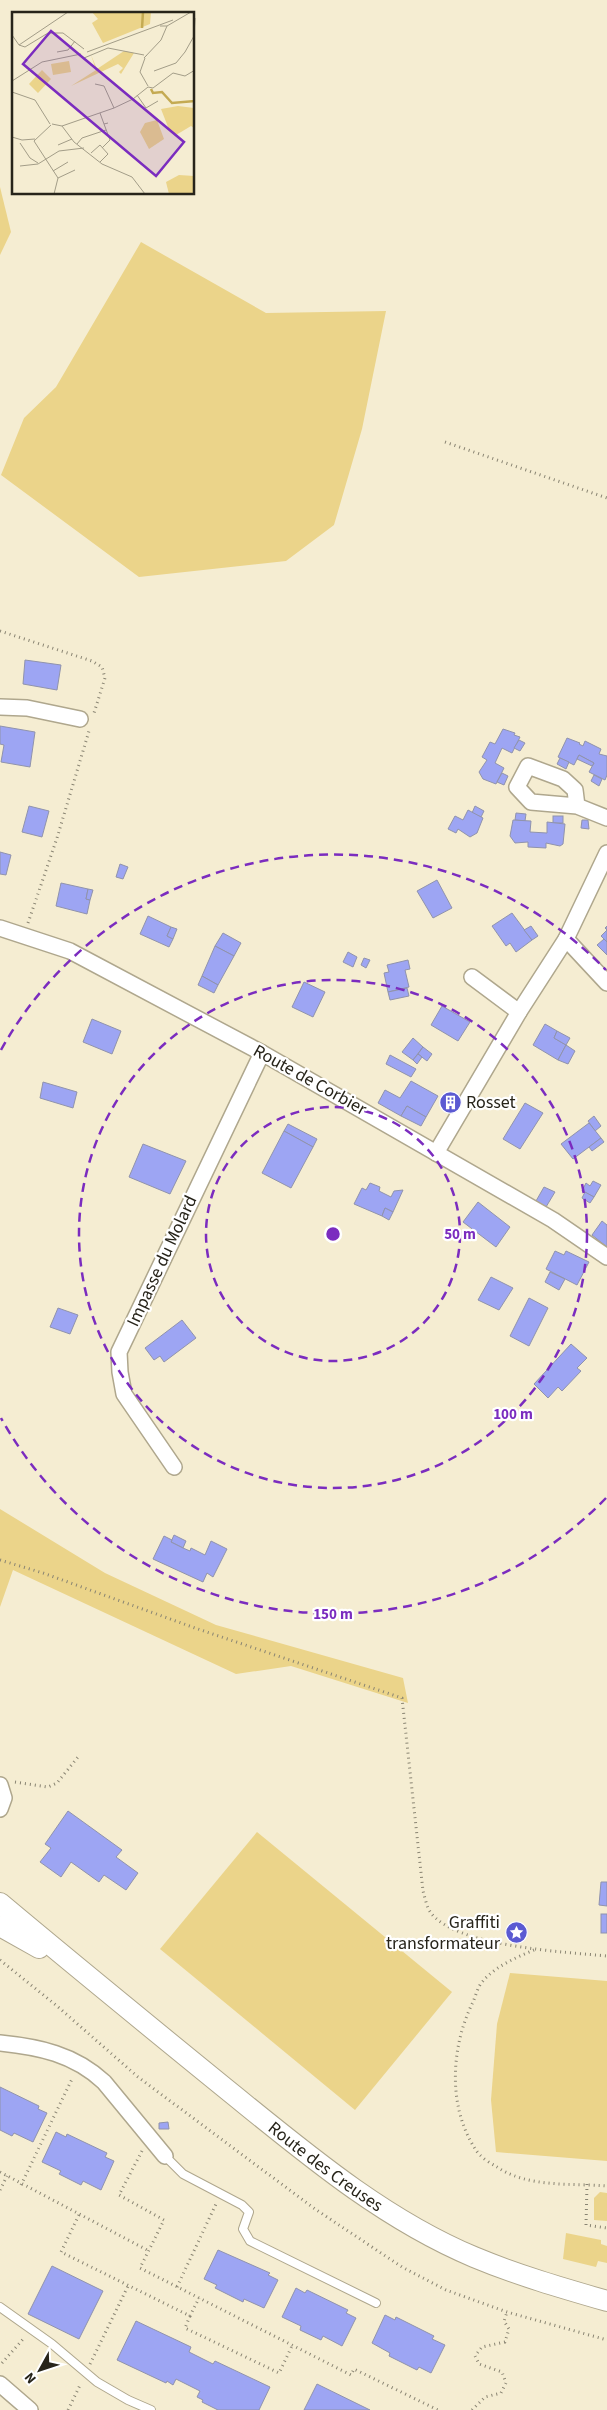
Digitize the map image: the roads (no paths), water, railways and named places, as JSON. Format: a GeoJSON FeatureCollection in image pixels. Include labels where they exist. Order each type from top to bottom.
{"type":"FeatureCollection","features":[{"type":"Feature","properties":{"kind":"main road","name":"Route des Creuses"},"geometry":{"type":"LineString","coordinates":[[0,1903],[304,2152],[357,2192],[417,2228],[473,2257],[547,2284],[607,2300]]}},
{"type":"Feature","properties":{"kind":"main road","name":"Route des Creuses"},"geometry":{"type":"LineString","coordinates":[[0,1926],[80,1970]]}},
{"type":"Feature","properties":{"kind":"street"},"geometry":{"type":"LineString","coordinates":[[0,707],[27,708],[80,719]]}},
{"type":"Feature","properties":{"kind":"street"},"geometry":{"type":"LineString","coordinates":[[577,806],[607,818]]}},
{"type":"Feature","properties":{"kind":"street"},"geometry":{"type":"LineString","coordinates":[[436,1152],[519,1012],[566,939],[607,853]]}},
{"type":"Feature","properties":{"kind":"street","name":"Route de Corbier"},"geometry":{"type":"LineString","coordinates":[[0,928],[70,951],[262,1053],[552,1220],[607,1257]]}},
{"type":"Feature","properties":{"kind":"street"},"geometry":{"type":"LineString","coordinates":[[566,939],[607,982]]}},
{"type":"Feature","properties":{"kind":"street"},"geometry":{"type":"LineString","coordinates":[[472,977],[519,1012]]}},
{"type":"Feature","properties":{"kind":"street","name":"Impasse du Molard"},"geometry":{"type":"LineString","coordinates":[[174,1467],[124,1394],[119,1352],[262,1053]]}},
{"type":"Feature","properties":{"kind":"street"},"geometry":{"type":"LineString","coordinates":[[0,1809],[4,1798],[5,1783]]}},
{"type":"Feature","properties":{"kind":"street"},"geometry":{"type":"LineString","coordinates":[[0,2043],[36,2047],[59,2054],[92,2071],[104,2082],[165,2156]]}},
{"type":"Feature","properties":{"kind":"street"},"geometry":{"type":"LineString","coordinates":[[0,2384],[30,2410]]}},
{"type":"Feature","properties":{"kind":"lane"},"geometry":{"type":"LineString","coordinates":[[165,2156],[183,2174],[242,2204],[249,2212],[243,2229],[250,2241],[376,2303]]}},
{"type":"Feature","properties":{"kind":"lane"},"geometry":{"type":"LineString","coordinates":[[0,2307],[86,2372],[128,2400],[151,2410]]}},
{"type":"Feature","properties":{"kind":"place","name":"Rosset"},"geometry":{"type":"Point","coordinates":[450,1102]}},
{"type":"Feature","properties":{"kind":"place","name":"Graffiti transformateur"},"geometry":{"type":"Point","coordinates":[516,1932]}}]}
